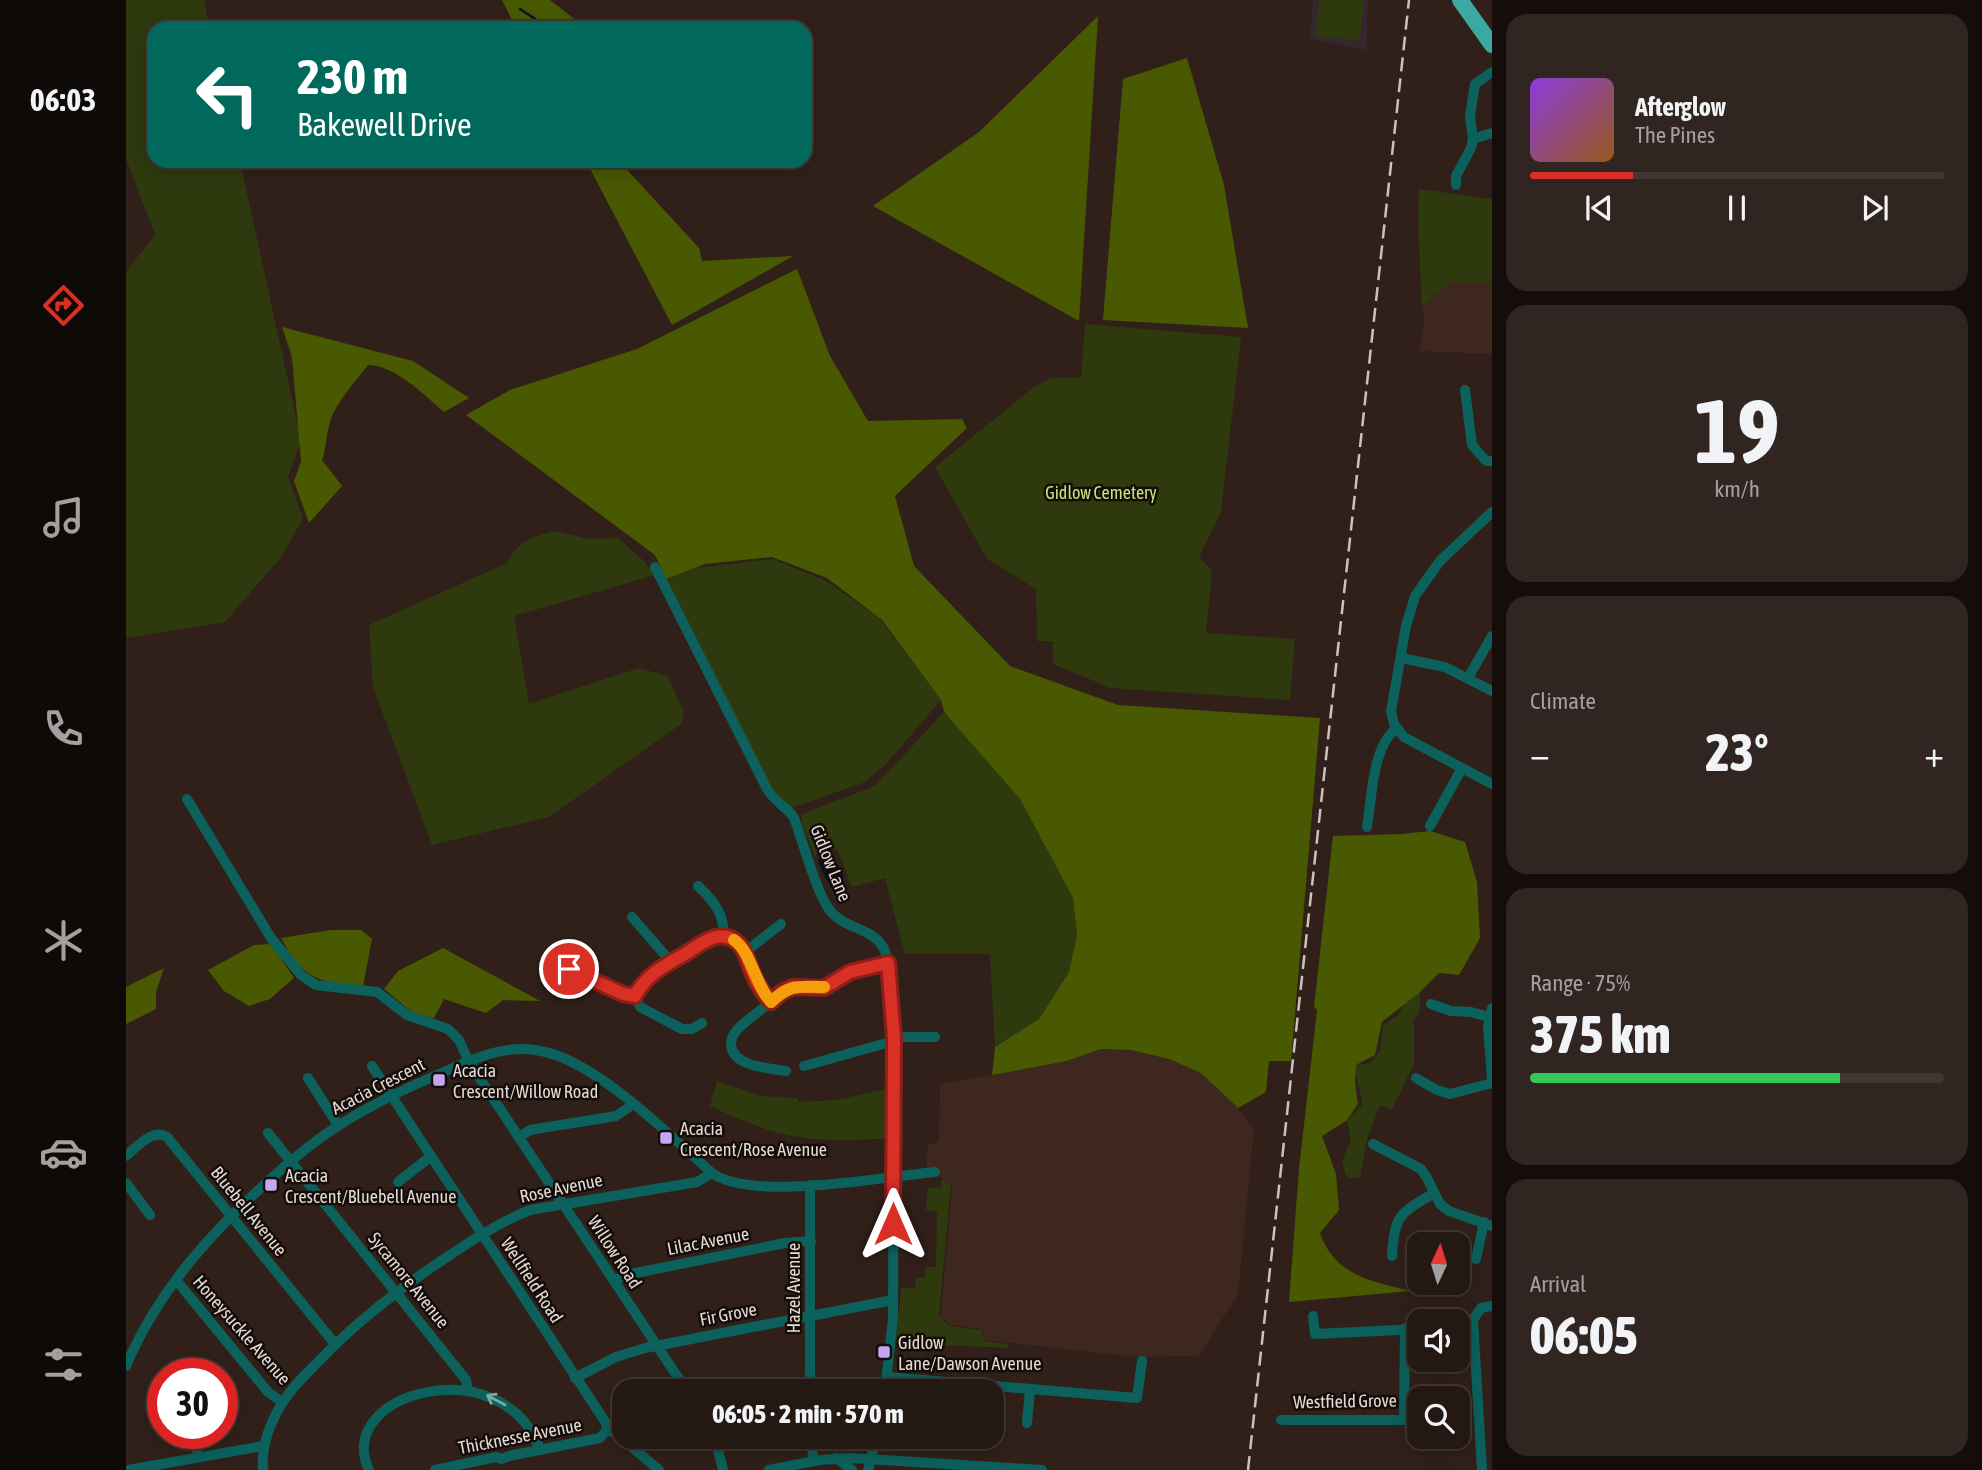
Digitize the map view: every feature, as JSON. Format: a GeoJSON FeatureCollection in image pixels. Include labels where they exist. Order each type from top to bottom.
{"type":"FeatureCollection","features":[{"type":"Feature","properties":{"kind":"highway"},"geometry":{"type":"LineString","coordinates":[[1460,0],[1490,37]]}},
{"type":"Feature","properties":{"kind":"street"},"geometry":{"type":"LineString","coordinates":[[1456,185],[1456,176],[1473,139],[1470,116],[1475,84],[1492,72]]}},
{"type":"Feature","properties":{"kind":"street"},"geometry":{"type":"LineString","coordinates":[[1473,139],[1492,132]]}},
{"type":"Feature","properties":{"kind":"street"},"geometry":{"type":"LineString","coordinates":[[1465,390],[1472,445],[1486,461],[1492,461]]}},
{"type":"Feature","properties":{"kind":"street"},"geometry":{"type":"LineString","coordinates":[[1492,512],[1456,544],[1419,587],[1412,604],[1391,711],[1396,729],[1409,740],[1492,784]]}},
{"type":"Feature","properties":{"kind":"street","name":"Gidlow Lane"},"geometry":{"type":"LineString","coordinates":[[655,567],[767,789],[773,799],[794,818],[828,908],[840,920],[879,940],[884,947],[888,963],[894,1039],[893,1300],[887,1377]]}},
{"type":"Feature","properties":{"kind":"street"},"geometry":{"type":"LineString","coordinates":[[1468,678],[1492,636]]}},
{"type":"Feature","properties":{"kind":"street"},"geometry":{"type":"LineString","coordinates":[[1401,658],[1445,667],[1492,691]]}},
{"type":"Feature","properties":{"kind":"street"},"geometry":{"type":"LineString","coordinates":[[1367,827],[1378,754],[1386,738],[1396,729]]}},
{"type":"Feature","properties":{"kind":"street"},"geometry":{"type":"LineString","coordinates":[[1435,823],[1462,768]]}},
{"type":"Feature","properties":{"kind":"street","name":"Willow Road"},"geometry":{"type":"LineString","coordinates":[[187,799],[271,938],[301,975],[316,985],[377,992],[407,1015],[448,1029],[459,1040],[469,1062],[679,1379]]}},
{"type":"Feature","properties":{"kind":"street"},"geometry":{"type":"LineString","coordinates":[[698,886],[709,896],[723,919],[724,936]]}},
{"type":"Feature","properties":{"kind":"street"},"geometry":{"type":"LineString","coordinates":[[632,917],[671,962]]}},
{"type":"Feature","properties":{"kind":"street"},"geometry":{"type":"LineString","coordinates":[[746,952],[781,924]]}},
{"type":"Feature","properties":{"kind":"street"},"geometry":{"type":"LineString","coordinates":[[635,996],[644,981],[671,962],[710,938],[724,936],[737,942],[746,952],[753,975],[771,1002]]}},
{"type":"Feature","properties":{"kind":"street"},"geometry":{"type":"LineString","coordinates":[[786,1071],[744,1062],[734,1056],[731,1039],[736,1031],[782,992],[793,987],[824,988],[850,972],[888,963]]}},
{"type":"Feature","properties":{"kind":"street"},"geometry":{"type":"LineString","coordinates":[[570,973],[623,994],[635,996]]}},
{"type":"Feature","properties":{"kind":"street"},"geometry":{"type":"LineString","coordinates":[[635,996],[640,1007],[682,1029],[692,1029],[702,1023]]}},
{"type":"Feature","properties":{"kind":"street"},"geometry":{"type":"LineString","coordinates":[[1421,1085],[1450,1094],[1492,1081],[1490,1013],[1451,1011],[1430,1004]]}},
{"type":"Feature","properties":{"kind":"street"},"geometry":{"type":"LineString","coordinates":[[804,1066],[894,1039],[935,1038]]}},
{"type":"Feature","properties":{"kind":"street","name":"Acacia Crescent"},"geometry":{"type":"LineString","coordinates":[[126,1366],[148,1322],[176,1280],[213,1233],[291,1161],[338,1125],[391,1096],[469,1062],[508,1049],[553,1053],[590,1072],[712,1172]]}},
{"type":"Feature","properties":{"kind":"street","name":"Wellfield Road"},"geometry":{"type":"LineString","coordinates":[[372,1066],[606,1423],[607,1430],[615,1433],[659,1470]]}},
{"type":"Feature","properties":{"kind":"street"},"geometry":{"type":"LineString","coordinates":[[308,1078],[338,1125]]}},
{"type":"Feature","properties":{"kind":"street"},"geometry":{"type":"LineString","coordinates":[[519,1137],[530,1130],[616,1116],[632,1105]]}},
{"type":"Feature","properties":{"kind":"street","name":"Bluebell Avenue"},"geometry":{"type":"LineString","coordinates":[[126,1156],[154,1134],[161,1133],[167,1137],[335,1344]]}},
{"type":"Feature","properties":{"kind":"street","name":"Sycamore Avenue"},"geometry":{"type":"LineString","coordinates":[[268,1133],[466,1380],[468,1390]]}},
{"type":"Feature","properties":{"kind":"street"},"geometry":{"type":"LineString","coordinates":[[1373,1144],[1383,1154],[1421,1169],[1440,1204],[1449,1211],[1488,1224],[1476,1259]]}},
{"type":"Feature","properties":{"kind":"street"},"geometry":{"type":"LineString","coordinates":[[398,1182],[430,1157]]}},
{"type":"Feature","properties":{"kind":"street"},"geometry":{"type":"LineString","coordinates":[[712,1172],[728,1182],[770,1187],[936,1172]]}},
{"type":"Feature","properties":{"kind":"street","name":"Rose Avenue"},"geometry":{"type":"LineString","coordinates":[[262,1470],[263,1446],[282,1402],[335,1344],[395,1291],[481,1234],[530,1210],[697,1182],[712,1172]]}},
{"type":"Feature","properties":{"kind":"street"},"geometry":{"type":"LineString","coordinates":[[126,1183],[150,1214]]}},
{"type":"Feature","properties":{"kind":"street","name":"Hazel Avenue"},"geometry":{"type":"LineString","coordinates":[[810,1185],[810,1379]]}},
{"type":"Feature","properties":{"kind":"street"},"geometry":{"type":"LineString","coordinates":[[1390,1249],[1395,1226],[1404,1211],[1434,1193]]}},
{"type":"Feature","properties":{"kind":"street","name":"Lilac Avenue"},"geometry":{"type":"LineString","coordinates":[[614,1281],[626,1275],[785,1243],[811,1241]]}},
{"type":"Feature","properties":{"kind":"street","name":"Honeysuckle Avenue"},"geometry":{"type":"LineString","coordinates":[[176,1280],[268,1392],[282,1402]]}},
{"type":"Feature","properties":{"kind":"street","name":"Fir Grove"},"geometry":{"type":"LineString","coordinates":[[575,1378],[616,1357],[656,1346],[893,1300]]}},
{"type":"Feature","properties":{"kind":"street"},"geometry":{"type":"LineString","coordinates":[[1482,1470],[1475,1313],[1481,1308],[1492,1306]]}},
{"type":"Feature","properties":{"kind":"street"},"geometry":{"type":"LineString","coordinates":[[1313,1316],[1315,1339],[1405,1328]]}},
{"type":"Feature","properties":{"kind":"street","name":"Westfield Grove"},"geometry":{"type":"LineString","coordinates":[[1281,1420],[1404,1420],[1405,1328]]}},
{"type":"Feature","properties":{"kind":"street"},"geometry":{"type":"LineString","coordinates":[[1470,1335],[1474,1335]]}},
{"type":"Feature","properties":{"kind":"street"},"geometry":{"type":"LineString","coordinates":[[887,1377],[1137,1398],[1142,1361]]}},
{"type":"Feature","properties":{"kind":"street"},"geometry":{"type":"LineString","coordinates":[[369,1470],[364,1455],[365,1441],[372,1424],[387,1409],[422,1392],[468,1390],[497,1400],[519,1416],[540,1450]]}},
{"type":"Feature","properties":{"kind":"street"},"geometry":{"type":"LineString","coordinates":[[1027,1423],[1030,1390]]}},
{"type":"Feature","properties":{"kind":"street"},"geometry":{"type":"LineString","coordinates":[[1479,1405],[1492,1405]]}},
{"type":"Feature","properties":{"kind":"street","name":"Thicknesse Avenue"},"geometry":{"type":"LineString","coordinates":[[435,1470],[496,1457],[504,1465],[540,1450],[600,1438],[607,1430]]}},
{"type":"Feature","properties":{"kind":"street"},"geometry":{"type":"LineString","coordinates":[[128,1470],[263,1446]]}},
{"type":"Feature","properties":{"kind":"street"},"geometry":{"type":"LineString","coordinates":[[197,1449],[198,1456]]}},
{"type":"Feature","properties":{"kind":"street"},"geometry":{"type":"LineString","coordinates":[[718,1449],[723,1470]]}},
{"type":"Feature","properties":{"kind":"street"},"geometry":{"type":"LineString","coordinates":[[812,1449],[813,1461]]}},
{"type":"Feature","properties":{"kind":"street"},"geometry":{"type":"LineString","coordinates":[[868,1470],[873,1449]]}},
{"type":"Feature","properties":{"kind":"street"},"geometry":{"type":"LineString","coordinates":[[836,1458],[852,1470]]}},
{"type":"Feature","properties":{"kind":"street"},"geometry":{"type":"LineString","coordinates":[[768,1470],[836,1458],[1042,1470]]}},
{"type":"Feature","properties":{"kind":"shaded area"},"geometry":{"type":"Polygon","coordinates":[[[1313,0],[1368,0],[1366,50],[1310,39],[1313,0]]]}},
{"type":"Feature","properties":{"kind":"shaded area"},"geometry":{"type":"Polygon","coordinates":[[[1451,283],[1492,283],[1492,354],[1420,351],[1424,320],[1422,306],[1451,283]]]}},
{"type":"Feature","properties":{"kind":"shaded area"},"geometry":{"type":"Polygon","coordinates":[[[1101,1049],[1130,1050],[1169,1059],[1201,1073],[1238,1108],[1254,1129],[1238,1295],[1198,1356],[1135,1357],[985,1340],[983,1329],[950,1325],[941,1317],[952,1185],[927,1170],[928,1144],[939,1142],[940,1084],[1067,1061],[1101,1049]]]}},
{"type":"Feature","properties":{"kind":"green space"},"geometry":{"type":"Polygon","coordinates":[[[126,0],[204,0],[208,21],[147,21],[147,168],[242,168],[301,440],[288,477],[303,518],[282,556],[225,622],[126,638],[126,272],[155,234],[126,159],[126,0]]]}},
{"type":"Feature","properties":{"kind":"green space"},"geometry":{"type":"Polygon","coordinates":[[[502,0],[550,0],[577,21],[512,21],[502,0]]]}},
{"type":"Feature","properties":{"kind":"green space"},"geometry":{"type":"Polygon","coordinates":[[[1319,0],[1364,0],[1360,41],[1315,36],[1319,0]]]}},
{"type":"Feature","properties":{"kind":"green space"},"geometry":{"type":"Polygon","coordinates":[[[1098,16],[1079,321],[873,206],[979,132],[1098,16]]]}},
{"type":"Feature","properties":{"kind":"green space"},"geometry":{"type":"Polygon","coordinates":[[[1187,58],[1224,185],[1248,328],[1103,320],[1123,79],[1187,58]]]}},
{"type":"Feature","properties":{"kind":"green space"},"geometry":{"type":"Polygon","coordinates":[[[590,168],[625,168],[699,248],[702,261],[793,256],[672,325],[590,168]]]}},
{"type":"Feature","properties":{"kind":"green space"},"geometry":{"type":"Polygon","coordinates":[[[1419,189],[1492,199],[1492,283],[1451,283],[1422,306],[1419,189]]]}},
{"type":"Feature","properties":{"kind":"green space"},"geometry":{"type":"Polygon","coordinates":[[[797,269],[830,356],[868,421],[962,419],[967,428],[895,496],[914,566],[1010,666],[1118,705],[1320,718],[1291,1061],[1269,1061],[1266,1092],[1238,1108],[1201,1073],[1169,1059],[1130,1050],[1101,1049],[1067,1061],[992,1075],[995,1047],[1039,1019],[1069,972],[1077,935],[1073,898],[1020,799],[944,712],[941,700],[882,620],[827,578],[772,557],[705,564],[666,579],[655,555],[466,415],[510,390],[637,349],[797,269]]]}},
{"type":"Feature","properties":{"kind":"green space","name":"Gidlow Cemetery"},"geometry":{"type":"Polygon","coordinates":[[[1085,324],[1241,337],[1221,512],[1199,557],[1212,571],[1206,633],[1295,639],[1290,700],[1111,688],[1053,664],[1053,641],[1037,641],[1036,589],[987,559],[935,467],[1034,387],[1051,378],[1081,378],[1085,324]]]}},
{"type":"Feature","properties":{"kind":"green space"},"geometry":{"type":"Polygon","coordinates":[[[282,327],[413,361],[469,398],[444,412],[399,375],[378,366],[368,365],[339,403],[329,427],[322,460],[342,486],[309,523],[294,481],[301,461],[292,357],[282,327]]]}},
{"type":"Feature","properties":{"kind":"green space"},"geometry":{"type":"Polygon","coordinates":[[[555,531],[589,539],[618,538],[643,560],[655,575],[514,616],[529,704],[639,668],[667,676],[684,711],[681,724],[549,817],[432,845],[373,687],[369,625],[507,563],[521,544],[555,531]]]}},
{"type":"Feature","properties":{"kind":"green space"},"geometry":{"type":"Polygon","coordinates":[[[773,559],[826,581],[879,618],[941,700],[887,763],[865,782],[791,808],[772,791],[666,579],[695,568],[773,559]]]}},
{"type":"Feature","properties":{"kind":"green space"},"geometry":{"type":"Polygon","coordinates":[[[944,712],[1020,799],[1073,898],[1077,935],[1069,972],[1039,1019],[995,1047],[990,954],[905,954],[885,878],[852,887],[837,849],[819,848],[815,858],[802,823],[802,814],[875,786],[944,712]]]}},
{"type":"Feature","properties":{"kind":"green space"},"geometry":{"type":"Polygon","coordinates":[[[1430,831],[1465,842],[1477,882],[1480,938],[1459,975],[1439,973],[1382,1022],[1375,1055],[1356,1065],[1358,1104],[1347,1120],[1322,1136],[1336,1174],[1339,1210],[1320,1233],[1335,1259],[1345,1268],[1368,1280],[1407,1291],[1289,1302],[1299,1169],[1317,1010],[1314,1007],[1333,836],[1430,831]]]}},
{"type":"Feature","properties":{"kind":"green space"},"geometry":{"type":"Polygon","coordinates":[[[331,930],[361,930],[372,939],[363,986],[334,983],[313,976],[297,962],[281,938],[331,930]]]}},
{"type":"Feature","properties":{"kind":"green space"},"geometry":{"type":"Polygon","coordinates":[[[271,944],[294,978],[270,999],[249,1006],[224,991],[208,970],[254,945],[271,944]]]}},
{"type":"Feature","properties":{"kind":"green space"},"geometry":{"type":"Polygon","coordinates":[[[443,948],[540,1001],[503,1000],[486,1013],[444,999],[434,1018],[413,1013],[384,989],[398,971],[443,948]]]}},
{"type":"Feature","properties":{"kind":"green space"},"geometry":{"type":"Polygon","coordinates":[[[164,968],[156,992],[156,1009],[126,1024],[126,987],[164,968]]]}},
{"type":"Feature","properties":{"kind":"green space"},"geometry":{"type":"Polygon","coordinates":[[[1420,992],[1420,1012],[1414,1020],[1414,1064],[1392,1109],[1380,1105],[1367,1139],[1360,1177],[1351,1179],[1346,1176],[1342,1161],[1351,1139],[1347,1120],[1362,1105],[1356,1065],[1371,1063],[1380,1051],[1383,1025],[1397,1016],[1406,1002],[1420,992]]]}},
{"type":"Feature","properties":{"kind":"green space"},"geometry":{"type":"Polygon","coordinates":[[[717,1081],[761,1096],[797,1098],[799,1102],[837,1100],[890,1088],[890,1139],[816,1139],[760,1127],[710,1106],[717,1081]]]}},
{"type":"Feature","properties":{"kind":"green space"},"geometry":{"type":"Polygon","coordinates":[[[942,1179],[951,1184],[939,1316],[949,1326],[982,1330],[984,1341],[1008,1344],[1008,1348],[896,1343],[901,1288],[915,1288],[916,1278],[925,1277],[925,1267],[936,1267],[937,1212],[926,1210],[928,1188],[941,1187],[942,1179]]]}},
{"type":"Feature","properties":{"kind":"water"},"geometry":{"type":"Polygon","coordinates":[[[825,853],[831,854],[842,873],[846,889],[836,894],[818,860],[825,853]]]}},
{"type":"Feature","properties":{"kind":"waterway"},"geometry":{"type":"LineString","coordinates":[[520,9],[538,21]]}},
{"type":"Feature","properties":{"kind":"railway"},"geometry":{"type":"LineString","coordinates":[[1248,1470],[1409,0]]}},
{"type":"Feature","properties":{"kind":"slow traffic"},"geometry":{"type":"LineString","coordinates":[[734,940],[746,952],[753,975],[771,1002],[793,987],[824,987]]}},
{"type":"Feature","properties":{"kind":"place","name":"Acacia Crescent/Willow Road"},"geometry":{"type":"Point","coordinates":[439,1080]}},
{"type":"Feature","properties":{"kind":"place","name":"Acacia Crescent/Rose Avenue"},"geometry":{"type":"Point","coordinates":[666,1138]}},
{"type":"Feature","properties":{"kind":"place","name":"Acacia Crescent/Bluebell Avenue"},"geometry":{"type":"Point","coordinates":[271,1185]}},
{"type":"Feature","properties":{"kind":"place","name":"Gidlow Lane/Dawson Avenue"},"geometry":{"type":"Point","coordinates":[884,1352]}},
{"type":"Feature","properties":{"kind":"route"},"geometry":{"type":"LineString","coordinates":[[569,969],[623,994],[635,996],[644,981],[654,972],[710,938],[724,936],[737,942],[746,952],[753,975],[771,1002],[793,987],[824,988],[850,972],[888,963],[894,1037],[893,1224]]}}]}
